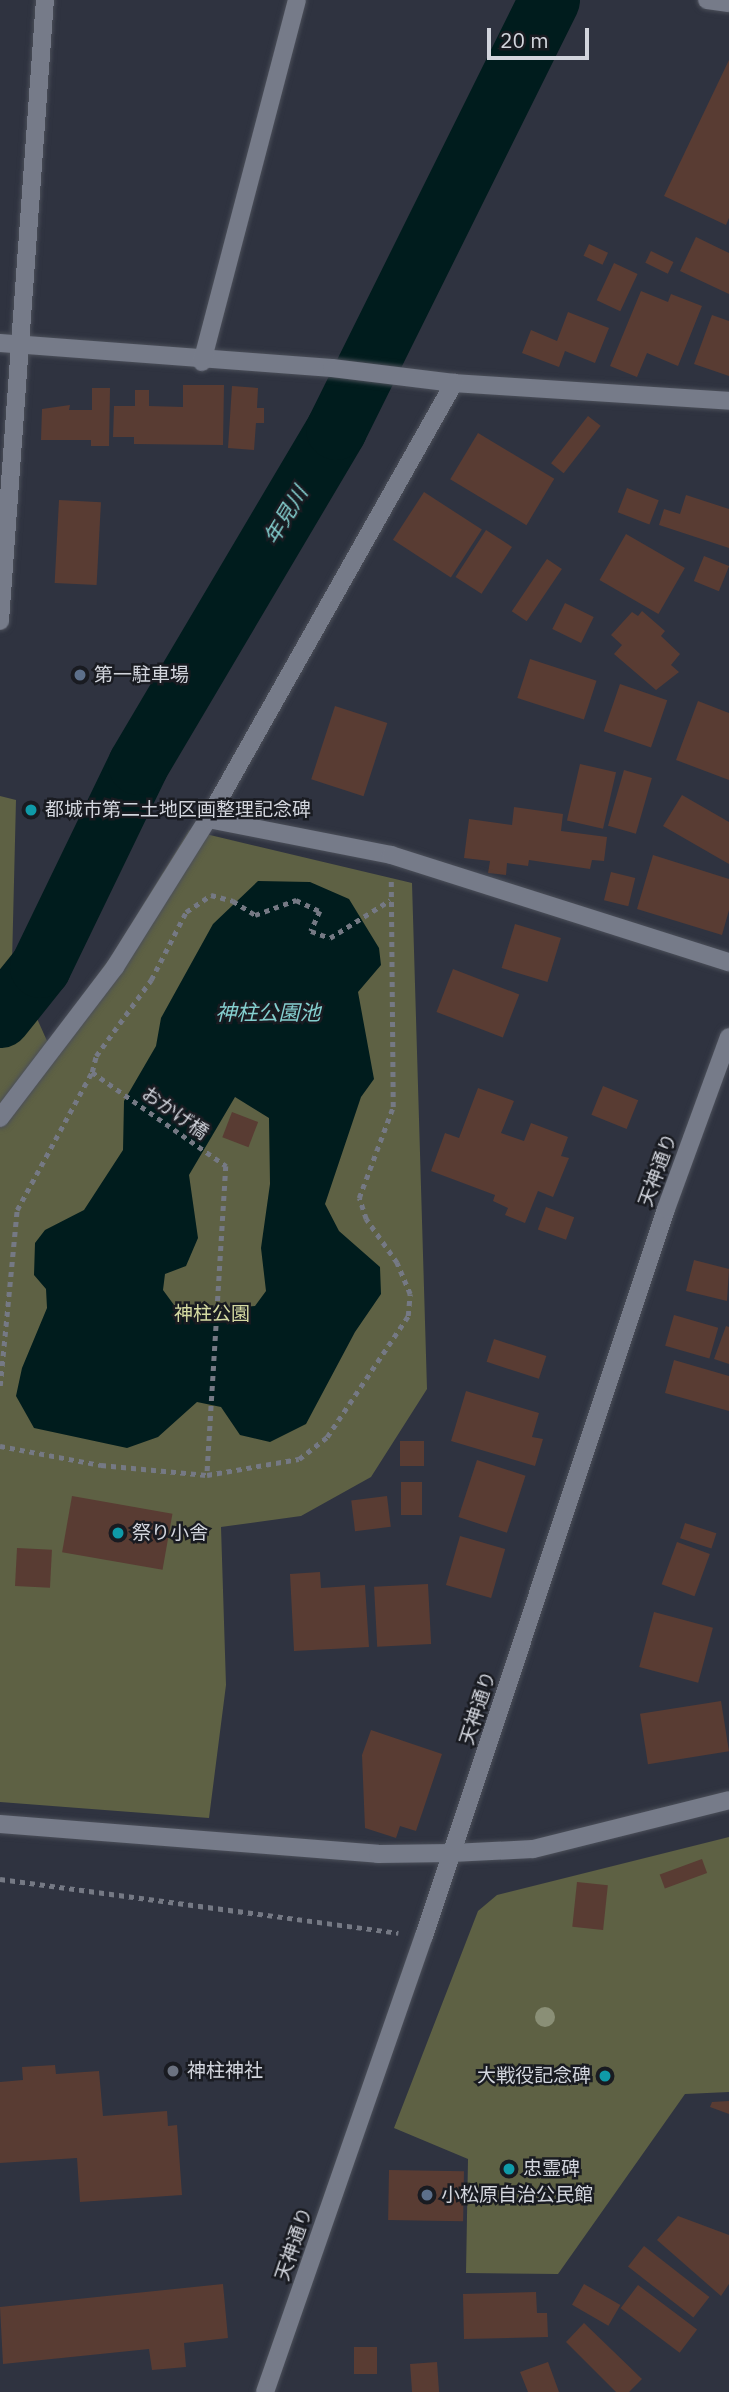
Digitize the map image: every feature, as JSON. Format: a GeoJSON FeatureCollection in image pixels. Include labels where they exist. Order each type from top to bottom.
{"type":"FeatureCollection","features":[{"type":"Feature","properties":{"kind":"street"},"geometry":{"type":"LineString","coordinates":[[0,621],[45,0]]}},
{"type":"Feature","properties":{"kind":"street"},"geometry":{"type":"LineString","coordinates":[[202,362],[297,0]]}},
{"type":"Feature","properties":{"kind":"street"},"geometry":{"type":"LineString","coordinates":[[706,0],[729,3]]}},
{"type":"Feature","properties":{"kind":"street"},"geometry":{"type":"LineString","coordinates":[[0,343],[202,362],[332,368],[454,383],[729,401]]}},
{"type":"Feature","properties":{"kind":"street"},"geometry":{"type":"LineString","coordinates":[[0,1118],[116,967],[208,819],[454,383]]}},
{"type":"Feature","properties":{"kind":"street"},"geometry":{"type":"LineString","coordinates":[[208,819],[391,855],[729,962]]}},
{"type":"Feature","properties":{"kind":"street","name":"天神通り"},"geometry":{"type":"LineString","coordinates":[[265,2392],[424,1936],[666,1209],[729,1037]]}},
{"type":"Feature","properties":{"kind":"street"},"geometry":{"type":"LineString","coordinates":[[0,1824],[378,1854],[452,1853],[533,1849],[729,1800]]}},
{"type":"Feature","properties":{"kind":"path"},"geometry":{"type":"LineString","coordinates":[[0,1446],[102,1465],[207,1475],[299,1460],[327,1437],[408,1316],[411,1294],[397,1263],[366,1219],[359,1198],[393,1107],[391,855]]}},
{"type":"Feature","properties":{"kind":"path"},"geometry":{"type":"LineString","coordinates":[[0,1386],[17,1210],[92,1072],[96,1056],[150,980],[186,912],[211,895],[233,901],[255,915],[296,900],[320,911],[311,931],[330,938],[391,900]]}},
{"type":"Feature","properties":{"kind":"path","name":"おかげ橋"},"geometry":{"type":"LineString","coordinates":[[92,1072],[226,1166],[207,1475]]}},
{"type":"Feature","properties":{"kind":"path"},"geometry":{"type":"LineString","coordinates":[[0,1879],[424,1936]]}},
{"type":"Feature","properties":{"kind":"green space","name":"神柱公園"},"geometry":{"type":"Polygon","coordinates":[[[0,796],[16,800],[12,963],[48,1043],[112,955],[189,830],[412,883],[427,1389],[371,1477],[301,1516],[221,1527],[226,1685],[209,1818],[0,1802],[0,796]]]}},
{"type":"Feature","properties":{"kind":"green space"},"geometry":{"type":"Polygon","coordinates":[[[729,1837],[729,2092],[685,2094],[558,2274],[466,2273],[468,2159],[394,2128],[478,1911],[497,1895],[729,1837]]]}},
{"type":"Feature","properties":{"kind":"water","name":"神柱公園池"},"geometry":{"type":"Polygon","coordinates":[[[258,881],[310,882],[349,899],[379,948],[381,965],[358,992],[374,1079],[361,1097],[325,1204],[339,1231],[380,1267],[381,1294],[355,1332],[306,1424],[270,1442],[240,1435],[221,1407],[197,1402],[158,1437],[127,1448],[34,1428],[16,1396],[22,1368],[47,1308],[46,1289],[34,1275],[35,1243],[45,1230],[84,1210],[123,1150],[124,1101],[156,1046],[161,1018],[213,924],[258,881]],[[235,1097],[189,1175],[198,1238],[186,1266],[165,1274],[163,1290],[174,1305],[207,1310],[255,1306],[266,1291],[261,1248],[270,1184],[269,1118],[235,1097]]]}},
{"type":"Feature","properties":{"kind":"building"},"geometry":{"type":"Polygon","coordinates":[[[729,60],[729,218],[726,225],[664,196],[729,60]]]}},
{"type":"Feature","properties":{"kind":"building"},"geometry":{"type":"Polygon","coordinates":[[[696,237],[729,253],[729,294],[680,271],[696,237]]]}},
{"type":"Feature","properties":{"kind":"building"},"geometry":{"type":"Polygon","coordinates":[[[589,244],[608,253],[603,265],[584,256],[589,244]]]}},
{"type":"Feature","properties":{"kind":"building"},"geometry":{"type":"Polygon","coordinates":[[[651,251],[673,262],[668,274],[645,263],[651,251]]]}},
{"type":"Feature","properties":{"kind":"building"},"geometry":{"type":"Polygon","coordinates":[[[614,263],[638,274],[620,311],[597,300],[614,263]]]}},
{"type":"Feature","properties":{"kind":"building"},"geometry":{"type":"Polygon","coordinates":[[[641,291],[668,302],[671,294],[702,306],[678,366],[647,353],[637,377],[610,366],[641,291]]]}},
{"type":"Feature","properties":{"kind":"building"},"geometry":{"type":"Polygon","coordinates":[[[568,312],[609,328],[595,363],[565,351],[559,367],[522,353],[531,330],[557,341],[568,312]]]}},
{"type":"Feature","properties":{"kind":"building"},"geometry":{"type":"Polygon","coordinates":[[[712,315],[729,321],[729,376],[694,364],[712,315]]]}},
{"type":"Feature","properties":{"kind":"building"},"geometry":{"type":"Polygon","coordinates":[[[183,385],[224,385],[223,445],[134,444],[134,437],[113,437],[114,406],[135,406],[135,390],[149,390],[149,406],[183,407],[183,385]]]}},
{"type":"Feature","properties":{"kind":"building"},"geometry":{"type":"Polygon","coordinates":[[[232,386],[258,388],[257,408],[264,408],[264,423],[256,423],[254,450],[228,448],[232,386]]]}},
{"type":"Feature","properties":{"kind":"building"},"geometry":{"type":"Polygon","coordinates":[[[92,388],[110,388],[109,446],[91,446],[91,440],[41,440],[42,409],[70,405],[69,410],[92,410],[92,388]]]}},
{"type":"Feature","properties":{"kind":"building"},"geometry":{"type":"Polygon","coordinates":[[[588,416],[601,426],[564,473],[551,463],[588,416]]]}},
{"type":"Feature","properties":{"kind":"building"},"geometry":{"type":"Polygon","coordinates":[[[478,433],[554,479],[526,525],[450,479],[478,433]]]}},
{"type":"Feature","properties":{"kind":"building"},"geometry":{"type":"Polygon","coordinates":[[[627,488],[659,500],[649,524],[618,512],[627,488]]]}},
{"type":"Feature","properties":{"kind":"building"},"geometry":{"type":"Polygon","coordinates":[[[424,492],[482,530],[451,577],[393,540],[424,492]]]}},
{"type":"Feature","properties":{"kind":"building"},"geometry":{"type":"Polygon","coordinates":[[[686,495],[729,509],[729,548],[659,525],[664,509],[680,514],[686,495]]]}},
{"type":"Feature","properties":{"kind":"building"},"geometry":{"type":"Polygon","coordinates":[[[59,500],[101,502],[97,585],[55,583],[59,500]]]}},
{"type":"Feature","properties":{"kind":"building"},"geometry":{"type":"Polygon","coordinates":[[[486,530],[512,547],[481,594],[456,577],[486,530]]]}},
{"type":"Feature","properties":{"kind":"building"},"geometry":{"type":"Polygon","coordinates":[[[626,534],[685,568],[658,614],[600,580],[626,534]]]}},
{"type":"Feature","properties":{"kind":"building"},"geometry":{"type":"Polygon","coordinates":[[[704,556],[729,566],[719,591],[694,581],[704,556]]]}},
{"type":"Feature","properties":{"kind":"building"},"geometry":{"type":"Polygon","coordinates":[[[547,559],[562,569],[527,621],[512,611],[547,559]]]}},
{"type":"Feature","properties":{"kind":"building"},"geometry":{"type":"Polygon","coordinates":[[[565,603],[594,617],[581,643],[552,629],[565,603]]]}},
{"type":"Feature","properties":{"kind":"building"},"geometry":{"type":"Polygon","coordinates":[[[642,611],[665,631],[661,636],[680,654],[671,665],[679,672],[656,690],[614,654],[622,645],[611,635],[632,612],[638,616],[642,611]]]}},
{"type":"Feature","properties":{"kind":"building"},"geometry":{"type":"Polygon","coordinates":[[[530,659],[597,681],[584,720],[517,698],[530,659]]]}},
{"type":"Feature","properties":{"kind":"building"},"geometry":{"type":"Polygon","coordinates":[[[620,684],[667,700],[651,748],[604,731],[620,684]]]}},
{"type":"Feature","properties":{"kind":"building"},"geometry":{"type":"Polygon","coordinates":[[[698,701],[729,713],[729,780],[676,760],[698,701]]]}},
{"type":"Feature","properties":{"kind":"building"},"geometry":{"type":"Polygon","coordinates":[[[335,706],[387,723],[364,796],[311,779],[335,706]]]}},
{"type":"Feature","properties":{"kind":"building"},"geometry":{"type":"Polygon","coordinates":[[[580,764],[616,772],[603,829],[567,821],[580,764]]]}},
{"type":"Feature","properties":{"kind":"building"},"geometry":{"type":"Polygon","coordinates":[[[624,770],[652,778],[636,834],[608,826],[624,770]]]}},
{"type":"Feature","properties":{"kind":"building"},"geometry":{"type":"Polygon","coordinates":[[[682,795],[729,822],[729,864],[663,826],[682,795]]]}},
{"type":"Feature","properties":{"kind":"building"},"geometry":{"type":"Polygon","coordinates":[[[514,807],[563,814],[561,831],[607,837],[604,861],[592,860],[590,869],[529,860],[528,866],[507,863],[506,875],[488,873],[490,861],[464,858],[469,819],[512,825],[514,807]]]}},
{"type":"Feature","properties":{"kind":"building"},"geometry":{"type":"Polygon","coordinates":[[[653,855],[729,879],[729,910],[722,935],[637,909],[653,855]]]}},
{"type":"Feature","properties":{"kind":"building"},"geometry":{"type":"Polygon","coordinates":[[[611,872],[635,878],[628,906],[604,900],[611,872]]]}},
{"type":"Feature","properties":{"kind":"building"},"geometry":{"type":"Polygon","coordinates":[[[515,924],[561,938],[547,982],[502,968],[515,924]]]}},
{"type":"Feature","properties":{"kind":"building"},"geometry":{"type":"Polygon","coordinates":[[[453,969],[519,994],[503,1037],[437,1012],[453,969]]]}},
{"type":"Feature","properties":{"kind":"building"},"geometry":{"type":"Polygon","coordinates":[[[603,1086],[638,1100],[627,1129],[591,1115],[603,1086]]]}},
{"type":"Feature","properties":{"kind":"building"},"geometry":{"type":"Polygon","coordinates":[[[478,1088],[514,1101],[501,1133],[524,1141],[531,1123],[568,1137],[561,1156],[569,1158],[553,1197],[538,1191],[525,1223],[505,1215],[508,1208],[493,1201],[495,1195],[431,1171],[445,1133],[459,1138],[478,1088]]]}},
{"type":"Feature","properties":{"kind":"building"},"geometry":{"type":"Polygon","coordinates":[[[232,1112],[258,1122],[248,1147],[222,1137],[232,1112]]]}},
{"type":"Feature","properties":{"kind":"building"},"geometry":{"type":"Polygon","coordinates":[[[546,1207],[574,1217],[566,1240],[538,1230],[546,1207]]]}},
{"type":"Feature","properties":{"kind":"building"},"geometry":{"type":"Polygon","coordinates":[[[694,1260],[729,1269],[727,1301],[686,1291],[694,1260]]]}},
{"type":"Feature","properties":{"kind":"building"},"geometry":{"type":"Polygon","coordinates":[[[674,1315],[718,1328],[709,1358],[665,1346],[674,1315]]]}},
{"type":"Feature","properties":{"kind":"building"},"geometry":{"type":"Polygon","coordinates":[[[726,1326],[729,1327],[729,1364],[714,1359],[726,1326]]]}},
{"type":"Feature","properties":{"kind":"building"},"geometry":{"type":"Polygon","coordinates":[[[494,1339],[546,1356],[539,1379],[487,1362],[494,1339]]]}},
{"type":"Feature","properties":{"kind":"building"},"geometry":{"type":"Polygon","coordinates":[[[674,1360],[729,1376],[729,1411],[665,1393],[674,1360]]]}},
{"type":"Feature","properties":{"kind":"building"},"geometry":{"type":"Polygon","coordinates":[[[466,1391],[539,1413],[532,1437],[543,1439],[535,1466],[451,1441],[466,1391]]]}},
{"type":"Feature","properties":{"kind":"building"},"geometry":{"type":"Polygon","coordinates":[[[400,1441],[424,1441],[424,1466],[400,1466],[400,1441]]]}},
{"type":"Feature","properties":{"kind":"building"},"geometry":{"type":"Polygon","coordinates":[[[477,1460],[526,1476],[507,1533],[458,1517],[477,1460]]]}},
{"type":"Feature","properties":{"kind":"building"},"geometry":{"type":"Polygon","coordinates":[[[401,1482],[422,1482],[422,1515],[401,1515],[401,1482]]]}},
{"type":"Feature","properties":{"kind":"building","name":"祭り小舎"},"geometry":{"type":"Polygon","coordinates":[[[72,1496],[172,1514],[163,1570],[62,1552],[72,1496]]]}},
{"type":"Feature","properties":{"kind":"building"},"geometry":{"type":"Polygon","coordinates":[[[387,1496],[391,1527],[355,1531],[351,1500],[387,1496]]]}},
{"type":"Feature","properties":{"kind":"building"},"geometry":{"type":"Polygon","coordinates":[[[685,1523],[716,1533],[711,1548],[680,1538],[685,1523]]]}},
{"type":"Feature","properties":{"kind":"building"},"geometry":{"type":"Polygon","coordinates":[[[460,1536],[505,1549],[491,1598],[446,1585],[460,1536]]]}},
{"type":"Feature","properties":{"kind":"building"},"geometry":{"type":"Polygon","coordinates":[[[677,1542],[710,1554],[694,1596],[662,1584],[677,1542]]]}},
{"type":"Feature","properties":{"kind":"building"},"geometry":{"type":"Polygon","coordinates":[[[17,1548],[52,1550],[50,1588],[15,1586],[17,1548]]]}},
{"type":"Feature","properties":{"kind":"building"},"geometry":{"type":"Polygon","coordinates":[[[320,1572],[321,1588],[365,1585],[369,1647],[294,1651],[290,1574],[320,1572]]]}},
{"type":"Feature","properties":{"kind":"building"},"geometry":{"type":"Polygon","coordinates":[[[428,1584],[431,1644],[377,1647],[374,1587],[428,1584]]]}},
{"type":"Feature","properties":{"kind":"building"},"geometry":{"type":"Polygon","coordinates":[[[654,1612],[713,1628],[698,1683],[639,1667],[654,1612]]]}},
{"type":"Feature","properties":{"kind":"building"},"geometry":{"type":"Polygon","coordinates":[[[721,1701],[729,1751],[648,1764],[640,1714],[721,1701]]]}},
{"type":"Feature","properties":{"kind":"building"},"geometry":{"type":"Polygon","coordinates":[[[371,1730],[442,1754],[416,1831],[400,1826],[396,1838],[365,1828],[362,1755],[371,1730]]]}},
{"type":"Feature","properties":{"kind":"building"},"geometry":{"type":"Polygon","coordinates":[[[702,1859],[707,1873],[665,1888],[660,1874],[702,1859]]]}},
{"type":"Feature","properties":{"kind":"building"},"geometry":{"type":"Polygon","coordinates":[[[577,1882],[608,1885],[603,1930],[572,1927],[577,1882]]]}},
{"type":"Feature","properties":{"kind":"building"},"geometry":{"type":"Polygon","coordinates":[[[55,2065],[56,2074],[99,2071],[103,2116],[167,2111],[168,2126],[177,2125],[182,2195],[80,2202],[77,2158],[0,2163],[0,2082],[23,2080],[22,2067],[55,2065]]]}},
{"type":"Feature","properties":{"kind":"building"},"geometry":{"type":"Polygon","coordinates":[[[729,2101],[729,2114],[710,2107],[712,2102],[729,2101]]]}},
{"type":"Feature","properties":{"kind":"building","name":"小松原自治公民館"},"geometry":{"type":"Polygon","coordinates":[[[389,2170],[464,2171],[463,2221],[388,2220],[389,2170]]]}},
{"type":"Feature","properties":{"kind":"building"},"geometry":{"type":"Polygon","coordinates":[[[678,2216],[729,2235],[729,2284],[721,2296],[657,2240],[678,2216]]]}},
{"type":"Feature","properties":{"kind":"building"},"geometry":{"type":"Polygon","coordinates":[[[644,2246],[709,2297],[693,2318],[628,2266],[644,2246]]]}},
{"type":"Feature","properties":{"kind":"building"},"geometry":{"type":"Polygon","coordinates":[[[223,2284],[228,2338],[184,2343],[186,2367],[152,2370],[149,2349],[3,2364],[0,2307],[223,2284]]]}},
{"type":"Feature","properties":{"kind":"building"},"geometry":{"type":"Polygon","coordinates":[[[584,2284],[620,2305],[608,2326],[572,2305],[584,2284]]]}},
{"type":"Feature","properties":{"kind":"building"},"geometry":{"type":"Polygon","coordinates":[[[638,2285],[697,2330],[680,2353],[621,2308],[638,2285]]]}},
{"type":"Feature","properties":{"kind":"building"},"geometry":{"type":"Polygon","coordinates":[[[536,2292],[537,2313],[547,2313],[548,2337],[464,2339],[463,2294],[536,2292]]]}},
{"type":"Feature","properties":{"kind":"building"},"geometry":{"type":"Polygon","coordinates":[[[584,2323],[642,2379],[629,2392],[616,2392],[566,2342],[584,2323]]]}},
{"type":"Feature","properties":{"kind":"building"},"geometry":{"type":"Polygon","coordinates":[[[354,2347],[377,2347],[377,2374],[354,2374],[354,2347]]]}},
{"type":"Feature","properties":{"kind":"building"},"geometry":{"type":"Polygon","coordinates":[[[437,2362],[439,2392],[412,2392],[410,2364],[437,2362]]]}},
{"type":"Feature","properties":{"kind":"building"},"geometry":{"type":"Polygon","coordinates":[[[548,2362],[559,2392],[528,2392],[520,2372],[548,2362]]]}},
{"type":"Feature","properties":{"kind":"waterway","name":"年見川"},"geometry":{"type":"LineString","coordinates":[[0,1017],[40,967],[138,764],[336,429],[549,0]]}},
{"type":"Feature","properties":{"kind":"place","name":"第一駐車場"},"geometry":{"type":"Point","coordinates":[80,675]}},
{"type":"Feature","properties":{"kind":"place","name":"都城市第二土地区画整理記念碑"},"geometry":{"type":"Point","coordinates":[31,810]}},
{"type":"Feature","properties":{"kind":"place","name":"祭り小舎"},"geometry":{"type":"Point","coordinates":[118,1533]}},
{"type":"Feature","properties":{"kind":"place","name":"神柱神社"},"geometry":{"type":"Point","coordinates":[173,2071]}},
{"type":"Feature","properties":{"kind":"place","name":"大戦役記念碑"},"geometry":{"type":"Point","coordinates":[605,2076]}},
{"type":"Feature","properties":{"kind":"place","name":"忠霊碑"},"geometry":{"type":"Point","coordinates":[509,2169]}},
{"type":"Feature","properties":{"kind":"place","name":"小松原自治公民館"},"geometry":{"type":"Point","coordinates":[427,2195]}}]}
